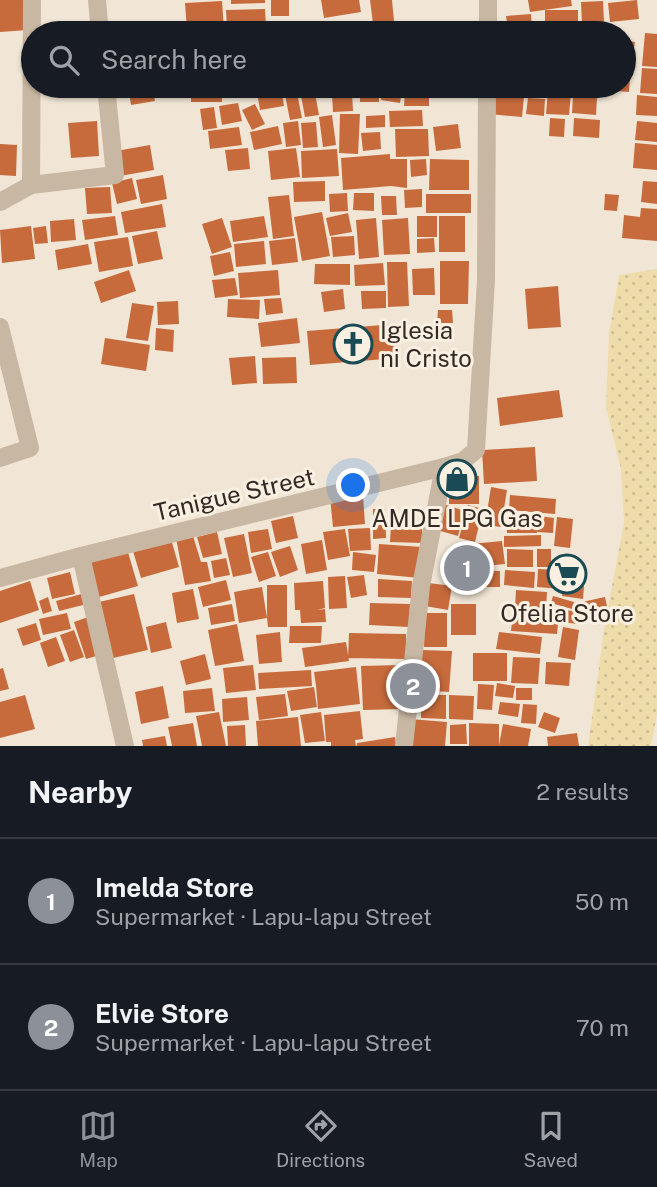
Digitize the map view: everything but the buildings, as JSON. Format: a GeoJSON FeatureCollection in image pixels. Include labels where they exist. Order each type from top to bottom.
{"type":"FeatureCollection","features":[{"type":"Feature","properties":{"kind":"street"},"geometry":{"type":"LineString","coordinates":[[32,0],[32,21]]}},
{"type":"Feature","properties":{"kind":"street"},"geometry":{"type":"LineString","coordinates":[[97,0],[99,21]]}},
{"type":"Feature","properties":{"kind":"street"},"geometry":{"type":"LineString","coordinates":[[488,0],[488,21]]}},
{"type":"Feature","properties":{"kind":"street"},"geometry":{"type":"LineString","coordinates":[[31,98],[31,185]]}},
{"type":"Feature","properties":{"kind":"street"},"geometry":{"type":"LineString","coordinates":[[0,202],[31,185],[115,174],[107,98]]}},
{"type":"Feature","properties":{"kind":"street","name":"Tanigue Street"},"geometry":{"type":"LineString","coordinates":[[0,578],[444,467],[463,461],[475,450],[486,280],[487,98]]}},
{"type":"Feature","properties":{"kind":"street"},"geometry":{"type":"LineString","coordinates":[[0,327],[30,448],[0,458]]}},
{"type":"Feature","properties":{"kind":"street"},"geometry":{"type":"LineString","coordinates":[[404,746],[421,586],[444,467]]}},
{"type":"Feature","properties":{"kind":"street"},"geometry":{"type":"LineString","coordinates":[[81,556],[125,746]]}},
{"type":"Feature","properties":{"kind":"sand"},"geometry":{"type":"Polygon","coordinates":[[[657,269],[657,713],[651,746],[588,746],[605,623],[624,523],[621,469],[606,407],[609,334],[619,275],[657,269]]]}},
{"type":"Feature","properties":{"kind":"place","name":"Iglesia ni Cristo"},"geometry":{"type":"Point","coordinates":[353,344]}},
{"type":"Feature","properties":{"kind":"place","name":"AMDE LPG Gas"},"geometry":{"type":"Point","coordinates":[457,479]}},
{"type":"Feature","properties":{"kind":"place","name":"Imelda Store"},"geometry":{"type":"Point","coordinates":[467,568]}},
{"type":"Feature","properties":{"kind":"place","name":"Ofelia Store"},"geometry":{"type":"Point","coordinates":[567,574]}},
{"type":"Feature","properties":{"kind":"place","name":"Elvie Store"},"geometry":{"type":"Point","coordinates":[413,686]}}]}
